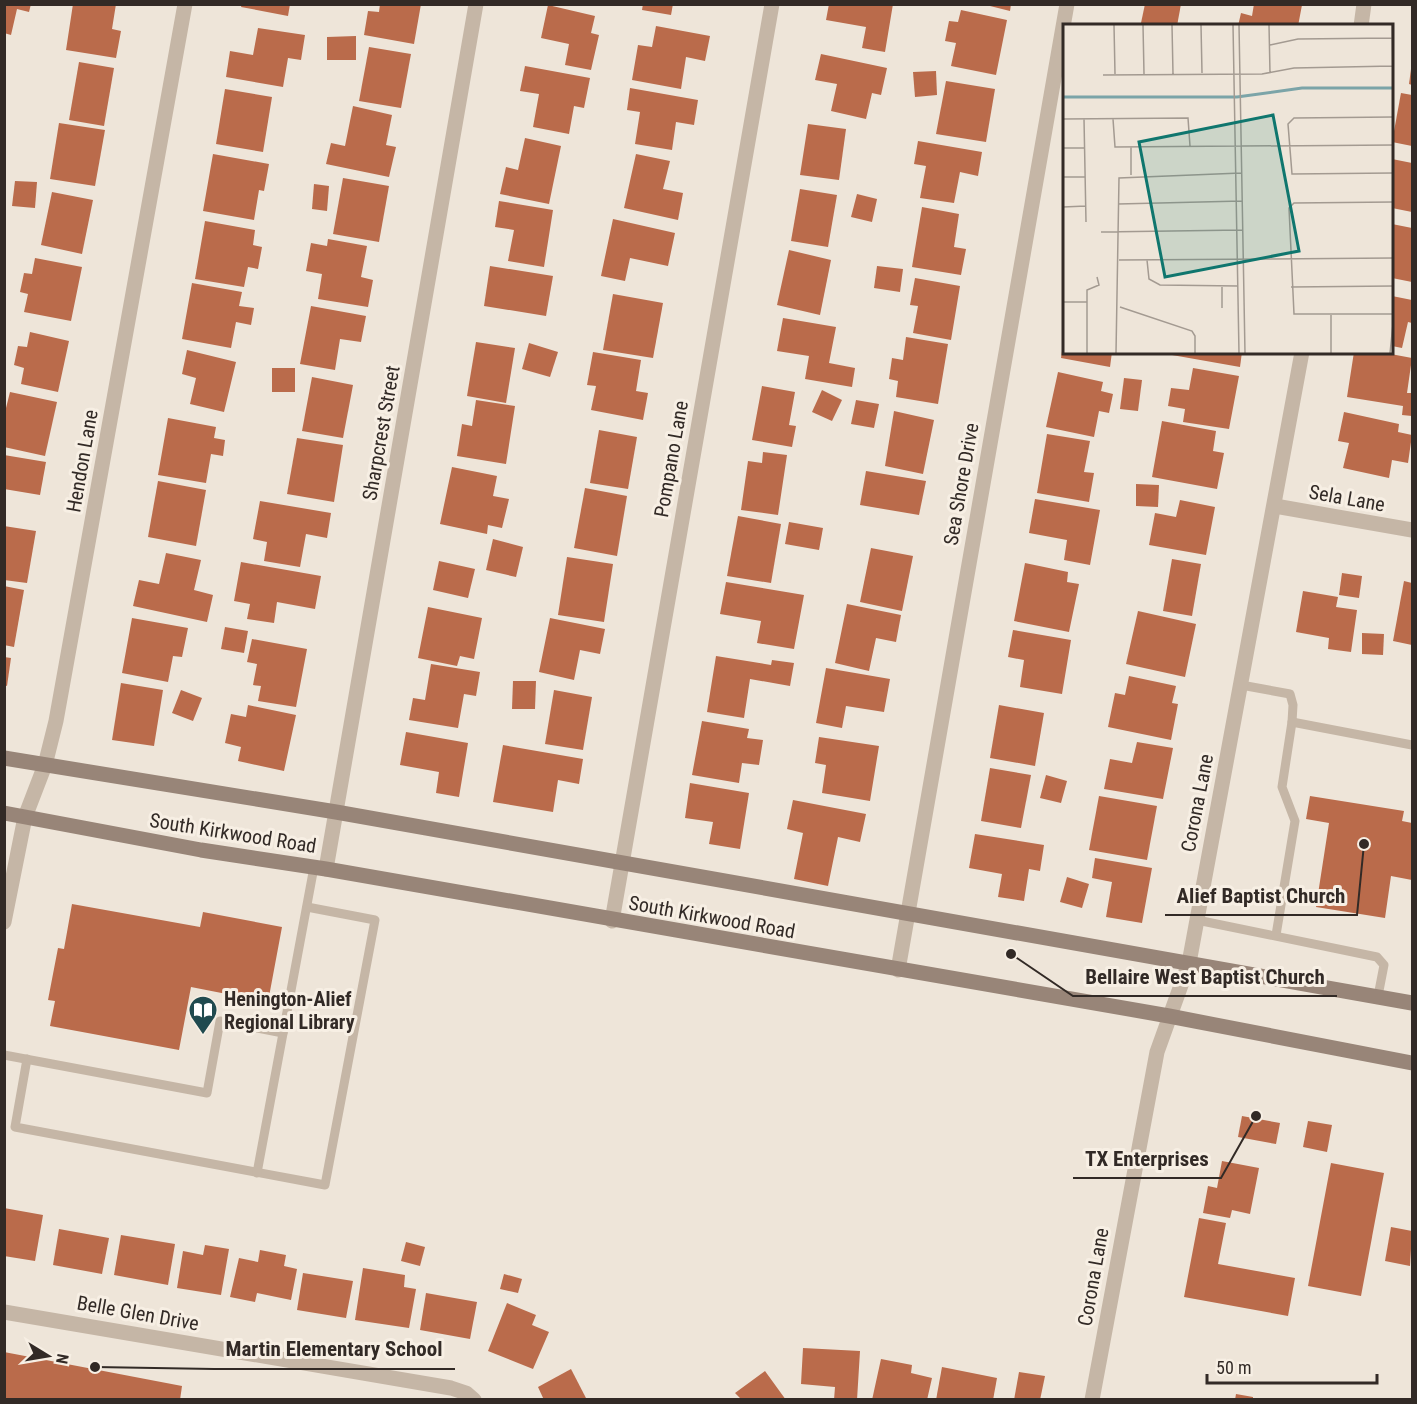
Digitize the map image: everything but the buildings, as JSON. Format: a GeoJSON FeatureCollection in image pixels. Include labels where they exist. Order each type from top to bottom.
{"type":"FeatureCollection","features":[{"type":"Feature","properties":{"kind":"main road","name":"South Kirkwood Road"},"geometry":{"type":"LineString","coordinates":[[4,758],[336,812],[1413,1003]]}},
{"type":"Feature","properties":{"kind":"main road","name":"South Kirkwood Road"},"geometry":{"type":"LineString","coordinates":[[4,813],[201,850],[320,868],[612,921],[1169,1016],[1413,1063]]}},
{"type":"Feature","properties":{"kind":"street","name":"Hendon Lane"},"geometry":{"type":"LineString","coordinates":[[4,922],[8,885],[25,817],[45,765],[56,721],[185,4]]}},
{"type":"Feature","properties":{"kind":"street","name":"Sharpcrest Street"},"geometry":{"type":"LineString","coordinates":[[320,868],[336,812],[477,4]]}},
{"type":"Feature","properties":{"kind":"street","name":"Pompano Lane"},"geometry":{"type":"LineString","coordinates":[[612,921],[772,4]]}},
{"type":"Feature","properties":{"kind":"street","name":"Sea Shore Drive"},"geometry":{"type":"LineString","coordinates":[[1064,24],[1067,4]]}},
{"type":"Feature","properties":{"kind":"street"},"geometry":{"type":"LineString","coordinates":[[1361,24],[1364,4]]}},
{"type":"Feature","properties":{"kind":"street","name":"Sea Shore Drive"},"geometry":{"type":"LineString","coordinates":[[897,970],[1063,27]]}},
{"type":"Feature","properties":{"kind":"street","name":"Corona Lane"},"geometry":{"type":"LineString","coordinates":[[1092,1400],[1151,1081],[1169,1016],[1189,963],[1302,354]]}},
{"type":"Feature","properties":{"kind":"street","name":"Sela Lane"},"geometry":{"type":"LineString","coordinates":[[1275,506],[1413,531]]}},
{"type":"Feature","properties":{"kind":"street","name":"Belle Glen Drive"},"geometry":{"type":"LineString","coordinates":[[4,1311],[451,1388],[466,1393],[474,1400]]}},
{"type":"Feature","properties":{"kind":"lane"},"geometry":{"type":"LineString","coordinates":[[1241,685],[1290,694],[1293,705],[1282,787],[1295,821],[1276,935]]}},
{"type":"Feature","properties":{"kind":"lane"},"geometry":{"type":"LineString","coordinates":[[1292,722],[1413,745]]}},
{"type":"Feature","properties":{"kind":"lane"},"geometry":{"type":"LineString","coordinates":[[257,1173],[307,907],[320,868]]}},
{"type":"Feature","properties":{"kind":"lane"},"geometry":{"type":"LineString","coordinates":[[27,1059],[15,1128],[325,1185],[375,920],[307,907]]}},
{"type":"Feature","properties":{"kind":"lane"},"geometry":{"type":"LineString","coordinates":[[1197,920],[1377,957],[1384,964],[1378,996]]}},
{"type":"Feature","properties":{"kind":"lane"},"geometry":{"type":"LineString","coordinates":[[4,1055],[207,1093],[220,1021],[283,1033]]}},
{"type":"Feature","properties":{"kind":"place","name":"Alief Baptist Church"},"geometry":{"type":"Point","coordinates":[1364,844]}},
{"type":"Feature","properties":{"kind":"place","name":"Bellaire West Baptist Church"},"geometry":{"type":"Point","coordinates":[1011,954]}},
{"type":"Feature","properties":{"kind":"place","name":"Henington-Alief Regional Library"},"geometry":{"type":"Point","coordinates":[203,1036]}},
{"type":"Feature","properties":{"kind":"place","name":"TX Enterprises"},"geometry":{"type":"Point","coordinates":[1256,1116]}},
{"type":"Feature","properties":{"kind":"place","name":"Martin Elementary School"},"geometry":{"type":"Point","coordinates":[95,1367]}}]}
